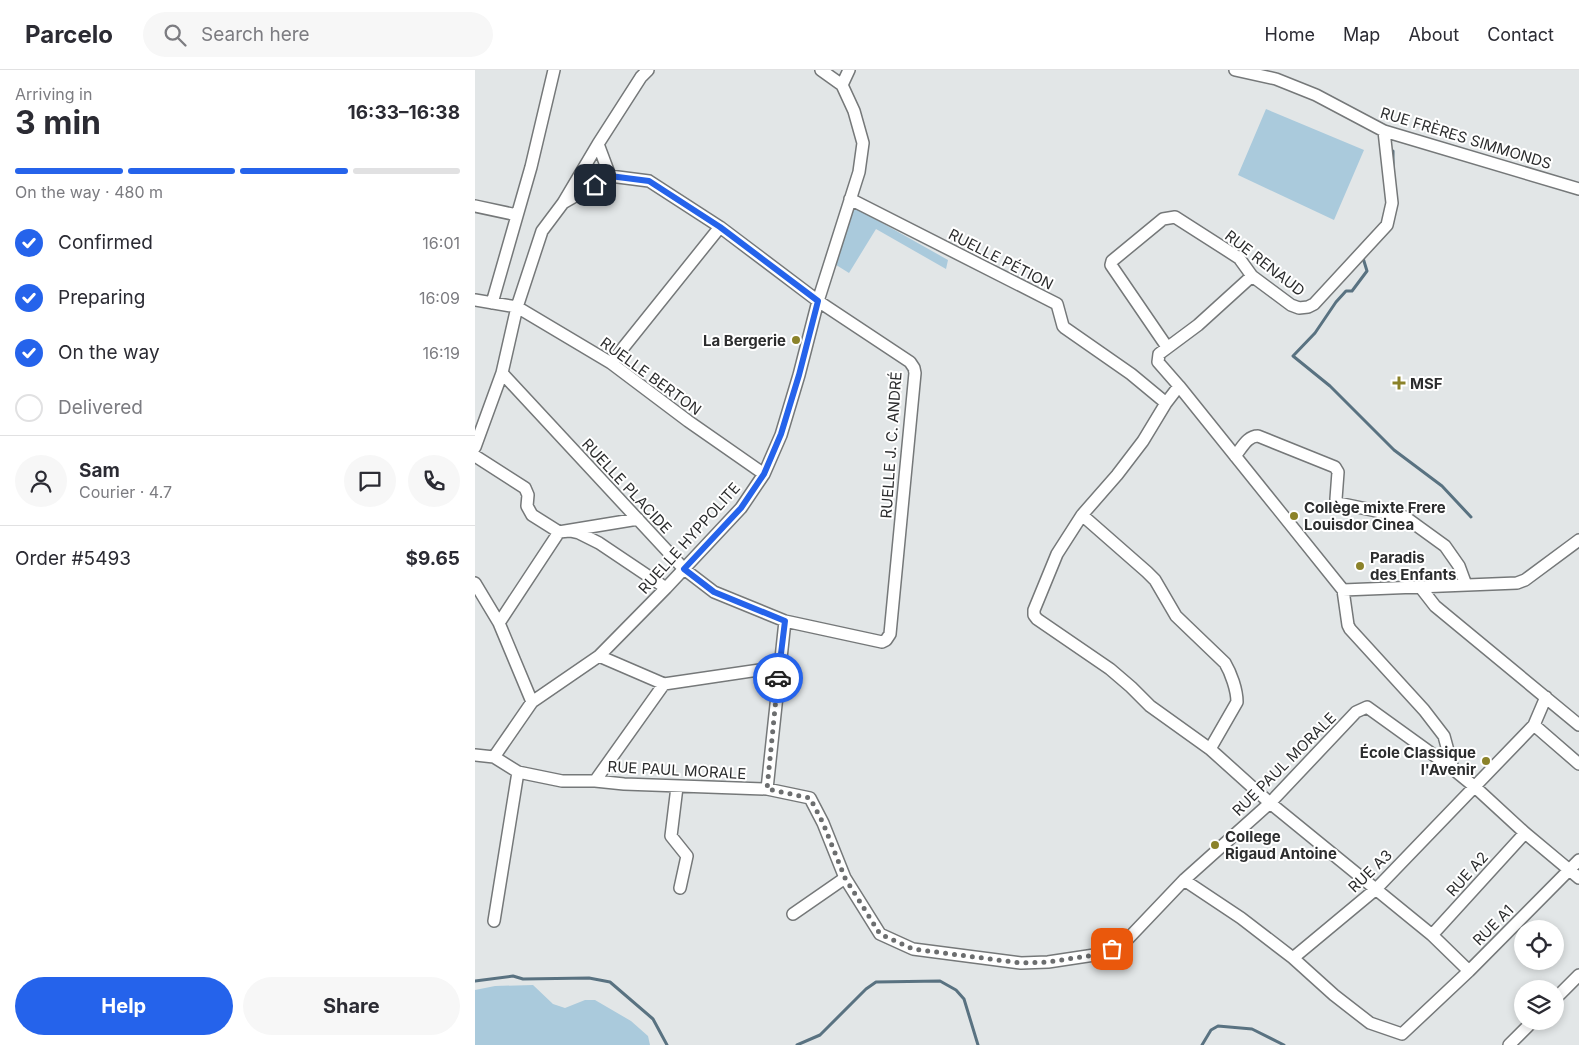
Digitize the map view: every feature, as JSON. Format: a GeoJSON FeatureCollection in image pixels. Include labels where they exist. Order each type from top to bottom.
{"type":"FeatureCollection","features":[{"type":"Feature","properties":{"kind":"street"},"geometry":{"type":"LineString","coordinates":[[492,303],[531,167],[554,70]]}},
{"type":"Feature","properties":{"kind":"street"},"geometry":{"type":"LineString","coordinates":[[475,447],[502,373],[517,307],[543,231],[563,204],[598,144],[641,77],[648,70]]}},
{"type":"Feature","properties":{"kind":"street"},"geometry":{"type":"LineString","coordinates":[[821,70],[842,85],[849,70]]}},
{"type":"Feature","properties":{"kind":"street","name":"RUE FRÈRES SIMMONDS"},"geometry":{"type":"LineString","coordinates":[[1235,70],[1276,79],[1316,95],[1384,132],[1579,189]]}},
{"type":"Feature","properties":{"kind":"street","name":"RUELLE HYPPOLITE"},"geometry":{"type":"LineString","coordinates":[[494,757],[532,702],[599,656],[741,508],[764,474],[781,434],[799,375],[818,301],[859,172],[863,143],[854,111],[842,85]]}},
{"type":"Feature","properties":{"kind":"street","name":"RUE RENAUD"},"geometry":{"type":"LineString","coordinates":[[1167,347],[1111,265],[1113,261],[1163,219],[1175,217],[1239,258],[1252,276],[1291,305],[1299,308],[1308,307],[1314,304],[1387,226],[1392,204],[1384,132]]}},
{"type":"Feature","properties":{"kind":"street"},"geometry":{"type":"LineString","coordinates":[[598,144],[610,176]]}},
{"type":"Feature","properties":{"kind":"street"},"geometry":{"type":"LineString","coordinates":[[563,204],[610,176],[649,181],[720,227],[818,301]]}},
{"type":"Feature","properties":{"kind":"street","name":"RUELLE PÉTION"},"geometry":{"type":"LineString","coordinates":[[850,199],[1057,304],[1065,328],[1131,374],[1166,402]]}},
{"type":"Feature","properties":{"kind":"street"},"geometry":{"type":"LineString","coordinates":[[475,206],[517,215]]}},
{"type":"Feature","properties":{"kind":"street"},"geometry":{"type":"LineString","coordinates":[[611,363],[720,227]]}},
{"type":"Feature","properties":{"kind":"street"},"geometry":{"type":"LineString","coordinates":[[1252,276],[1198,325],[1159,354],[1158,362],[1343,590],[1350,629],[1424,710],[1444,736],[1453,770],[1579,878]]}},
{"type":"Feature","properties":{"kind":"street"},"geometry":{"type":"LineString","coordinates":[[475,300],[517,307]]}},
{"type":"Feature","properties":{"kind":"street","name":"RUELLE J. C. ANDRÉ"},"geometry":{"type":"LineString","coordinates":[[818,301],[910,362],[914,368],[890,634],[886,640]]}},
{"type":"Feature","properties":{"kind":"street","name":"RUELLE BERTON"},"geometry":{"type":"LineString","coordinates":[[517,307],[611,363],[688,421],[764,474]]}},
{"type":"Feature","properties":{"kind":"street","name":"RUELLE PLACIDE"},"geometry":{"type":"LineString","coordinates":[[502,373],[684,569],[714,592],[785,621],[882,642],[886,640]]}},
{"type":"Feature","properties":{"kind":"street"},"geometry":{"type":"LineString","coordinates":[[1179,386],[1166,402],[1143,441],[1083,515],[1057,554],[1034,610],[1034,615],[1109,669],[1150,706],[1210,749],[1270,803],[1432,935],[1469,971]]}},
{"type":"Feature","properties":{"kind":"street"},"geometry":{"type":"LineString","coordinates":[[1235,456],[1249,439],[1253,436],[1258,436],[1335,467],[1338,472],[1336,499],[1338,502],[1405,517],[1445,546],[1459,566],[1466,585]]}},
{"type":"Feature","properties":{"kind":"street"},"geometry":{"type":"LineString","coordinates":[[475,456],[525,488],[528,495],[527,506],[532,514],[559,532],[570,531],[579,533],[599,542],[666,588]]}},
{"type":"Feature","properties":{"kind":"street"},"geometry":{"type":"LineString","coordinates":[[1083,515],[1155,580],[1176,616],[1228,668],[1237,695],[1237,702],[1210,749]]}},
{"type":"Feature","properties":{"kind":"street"},"geometry":{"type":"LineString","coordinates":[[499,624],[559,532],[638,519]]}},
{"type":"Feature","properties":{"kind":"street"},"geometry":{"type":"LineString","coordinates":[[1343,590],[1517,583],[1525,580],[1579,540]]}},
{"type":"Feature","properties":{"kind":"street"},"geometry":{"type":"LineString","coordinates":[[475,583],[499,624],[532,702]]}},
{"type":"Feature","properties":{"kind":"street"},"geometry":{"type":"LineString","coordinates":[[1421,588],[1435,606],[1579,725]]}},
{"type":"Feature","properties":{"kind":"street"},"geometry":{"type":"LineString","coordinates":[[767,789],[785,621]]}},
{"type":"Feature","properties":{"kind":"street"},"geometry":{"type":"LineString","coordinates":[[599,656],[664,684],[779,667]]}},
{"type":"Feature","properties":{"kind":"street"},"geometry":{"type":"LineString","coordinates":[[595,781],[664,684]]}},
{"type":"Feature","properties":{"kind":"street","name":"RUE A3"},"geometry":{"type":"LineString","coordinates":[[1293,958],[1376,889],[1534,725],[1547,697]]}},
{"type":"Feature","properties":{"kind":"street","name":"RUE PAUL MORALE"},"geometry":{"type":"LineString","coordinates":[[475,755],[494,757],[518,772],[562,781],[595,781],[677,787],[767,789],[810,798],[823,823],[845,878],[880,934],[913,949],[1021,963],[1048,962],[1101,954],[1123,944],[1184,880],[1270,803],[1356,712],[1367,707],[1453,770]]}},
{"type":"Feature","properties":{"kind":"street"},"geometry":{"type":"LineString","coordinates":[[1534,725],[1579,764]]}},
{"type":"Feature","properties":{"kind":"street"},"geometry":{"type":"LineString","coordinates":[[494,921],[518,772]]}},
{"type":"Feature","properties":{"kind":"street"},"geometry":{"type":"LineString","coordinates":[[677,787],[671,836],[687,856],[680,888]]}},
{"type":"Feature","properties":{"kind":"street","name":"RUE A2"},"geometry":{"type":"LineString","coordinates":[[1432,935],[1525,832]]}},
{"type":"Feature","properties":{"kind":"street","name":"RUE A1"},"geometry":{"type":"LineString","coordinates":[[1293,958],[1334,995],[1370,1023],[1402,1034],[1469,971],[1579,860]]}},
{"type":"Feature","properties":{"kind":"street"},"geometry":{"type":"LineString","coordinates":[[793,914],[845,878]]}},
{"type":"Feature","properties":{"kind":"street"},"geometry":{"type":"LineString","coordinates":[[1184,880],[1241,918],[1293,958]]}},
{"type":"Feature","properties":{"kind":"street"},"geometry":{"type":"LineString","coordinates":[[1564,990],[1579,975]]}},
{"type":"Feature","properties":{"kind":"street"},"geometry":{"type":"LineString","coordinates":[[1509,1045],[1524,1030]]}},
{"type":"Feature","properties":{"kind":"shaded area"},"geometry":{"type":"Polygon","coordinates":[[[1266,109],[1364,150],[1334,220],[1238,175],[1266,109]]]}},
{"type":"Feature","properties":{"kind":"shaded area"},"geometry":{"type":"Polygon","coordinates":[[[852,206],[948,260],[946,269],[876,229],[849,273],[833,263],[852,206]]]}},
{"type":"Feature","properties":{"kind":"shaded area"},"geometry":{"type":"Polygon","coordinates":[[[533,985],[553,1004],[565,1008],[585,1000],[595,1000],[631,1021],[648,1036],[650,1045],[475,1045],[475,990],[495,986],[533,985]]]}},
{"type":"Feature","properties":{"kind":"waterway"},"geometry":{"type":"LineString","coordinates":[[1393,151],[1393,167]]}},
{"type":"Feature","properties":{"kind":"waterway"},"geometry":{"type":"LineString","coordinates":[[1365,256],[1363,258],[1367,271],[1352,291],[1346,291],[1336,302],[1315,333],[1293,356],[1330,386],[1394,450],[1442,486],[1471,517]]}},
{"type":"Feature","properties":{"kind":"waterway"},"geometry":{"type":"LineString","coordinates":[[475,981],[513,976],[523,979],[589,978],[610,982],[653,1019],[667,1045]]}},
{"type":"Feature","properties":{"kind":"waterway"},"geometry":{"type":"LineString","coordinates":[[797,1045],[820,1035],[866,989],[876,982],[940,981],[956,990],[964,999],[978,1045]]}},
{"type":"Feature","properties":{"kind":"waterway"},"geometry":{"type":"LineString","coordinates":[[1202,1045],[1211,1030],[1218,1026],[1252,1029],[1284,1045]]}},
{"type":"Feature","properties":{"kind":"way so far"},"geometry":{"type":"LineString","coordinates":[[778,678],[767,789],[810,798],[823,823],[845,878],[880,934],[913,949],[1021,963],[1048,962],[1101,954],[1112,949]]}},
{"type":"Feature","properties":{"kind":"place","name":"La Bergerie"},"geometry":{"type":"Point","coordinates":[796,340]}},
{"type":"Feature","properties":{"kind":"place","name":"MSF"},"geometry":{"type":"Point","coordinates":[1399,383]}},
{"type":"Feature","properties":{"kind":"place","name":"Collège mixte Frere Louisdor Cinea"},"geometry":{"type":"Point","coordinates":[1294,516]}},
{"type":"Feature","properties":{"kind":"place","name":"Paradis des Enfants"},"geometry":{"type":"Point","coordinates":[1360,566]}},
{"type":"Feature","properties":{"kind":"place","name":"École Classique l'Avenir"},"geometry":{"type":"Point","coordinates":[1486,761]}},
{"type":"Feature","properties":{"kind":"place","name":"College Rigaud Antoine"},"geometry":{"type":"Point","coordinates":[1215,845]}},
{"type":"Feature","properties":{"kind":"route"},"geometry":{"type":"LineString","coordinates":[[595,185],[610,176],[649,181],[720,227],[818,301],[799,375],[781,434],[764,474],[741,508],[684,569],[714,592],[785,621],[778,678]]}}]}
